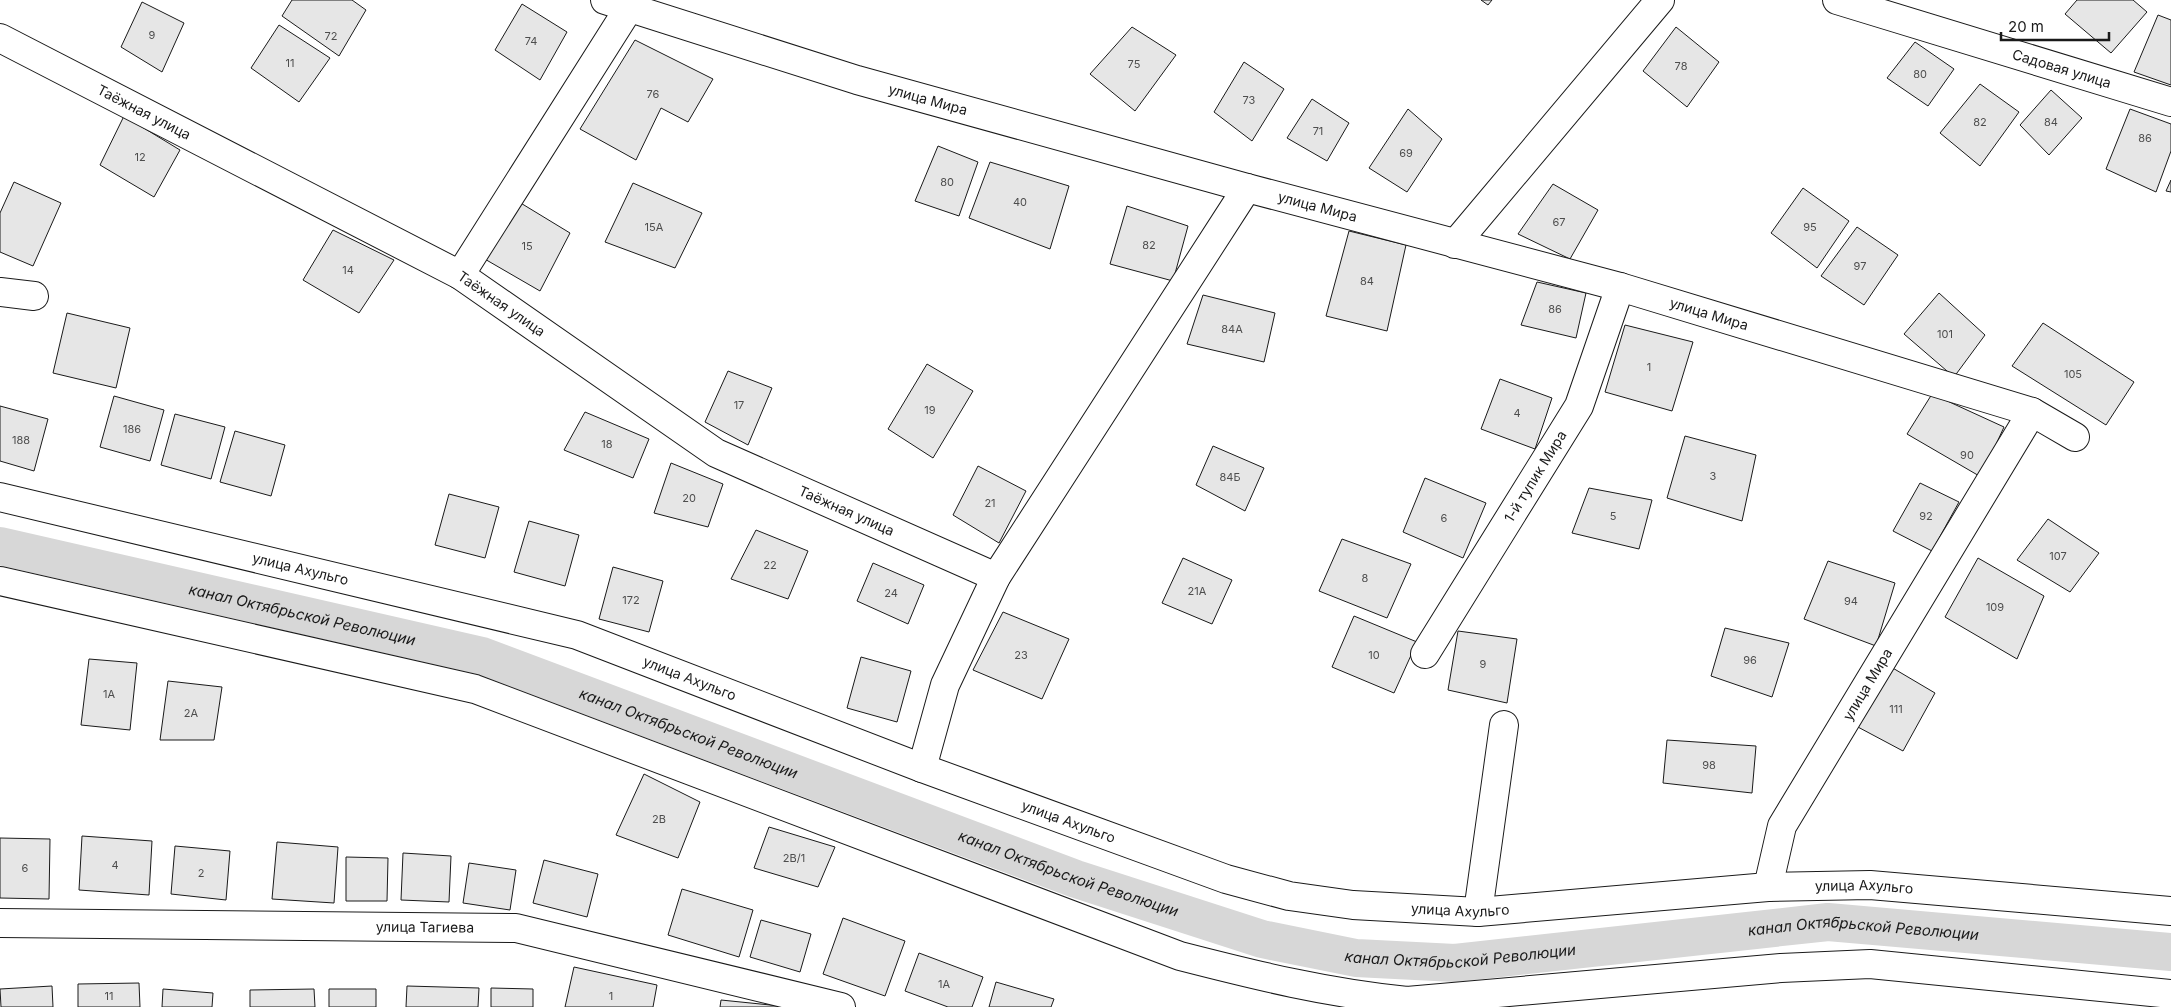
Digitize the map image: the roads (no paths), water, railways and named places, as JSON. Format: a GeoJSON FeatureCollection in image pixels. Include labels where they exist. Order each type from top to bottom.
{"type":"FeatureCollection","features":[{"type":"Feature","properties":{"kind":"street"},"geometry":{"type":"LineString","coordinates":[[1455,244],[1660,0]]}},
{"type":"Feature","properties":{"kind":"street","name":"Садовая улица"},"geometry":{"type":"LineString","coordinates":[[1837,0],[2171,102]]}},
{"type":"Feature","properties":{"kind":"street"},"geometry":{"type":"LineString","coordinates":[[460,275],[617,4]]}},
{"type":"Feature","properties":{"kind":"street","name":"улица Мира"},"geometry":{"type":"LineString","coordinates":[[617,4],[857,80],[1246,188],[1620,287],[2032,412],[2075,437]]}},
{"type":"Feature","properties":{"kind":"street","name":"Таёжная улица"},"geometry":{"type":"LineString","coordinates":[[0,38],[460,275],[716,454],[996,577]]}},
{"type":"Feature","properties":{"kind":"street"},"geometry":{"type":"LineString","coordinates":[[922,768],[945,685],[996,577],[1246,188]]}},
{"type":"Feature","properties":{"kind":"street","name":"1-й тупик Мира"},"geometry":{"type":"LineString","coordinates":[[1424,654],[1579,406],[1620,287]]}},
{"type":"Feature","properties":{"kind":"street"},"geometry":{"type":"LineString","coordinates":[[0,292],[34,296]]}},
{"type":"Feature","properties":{"kind":"street","name":"улица Мира"},"geometry":{"type":"LineString","coordinates":[[1768,887],[1782,826],[2032,412]]}},
{"type":"Feature","properties":{"kind":"street","name":"улица Ахульго"},"geometry":{"type":"LineString","coordinates":[[0,497],[577,635],[922,768],[1226,880],[1288,896],[1353,905],[1478,912],[1768,887],[1870,885],[2171,910]]}},
{"type":"Feature","properties":{"kind":"street"},"geometry":{"type":"LineString","coordinates":[[0,581],[475,689],[1180,956],[1299,986],[1352,996],[1407,1001],[1781,968],[1870,964],[2171,994]]}},
{"type":"Feature","properties":{"kind":"street"},"geometry":{"type":"LineString","coordinates":[[1478,912],[1504,725]]}},
{"type":"Feature","properties":{"kind":"street","name":"улица Тагиева"},"geometry":{"type":"LineString","coordinates":[[0,923],[516,928],[841,1007]]}},
{"type":"Feature","properties":{"kind":"waterway","name":"канал Октябрьской Революции"},"geometry":{"type":"LineString","coordinates":[[0,546],[482,656],[1076,879],[1262,939],[1356,958],[1455,963],[1828,922],[2171,952]]}}]}
